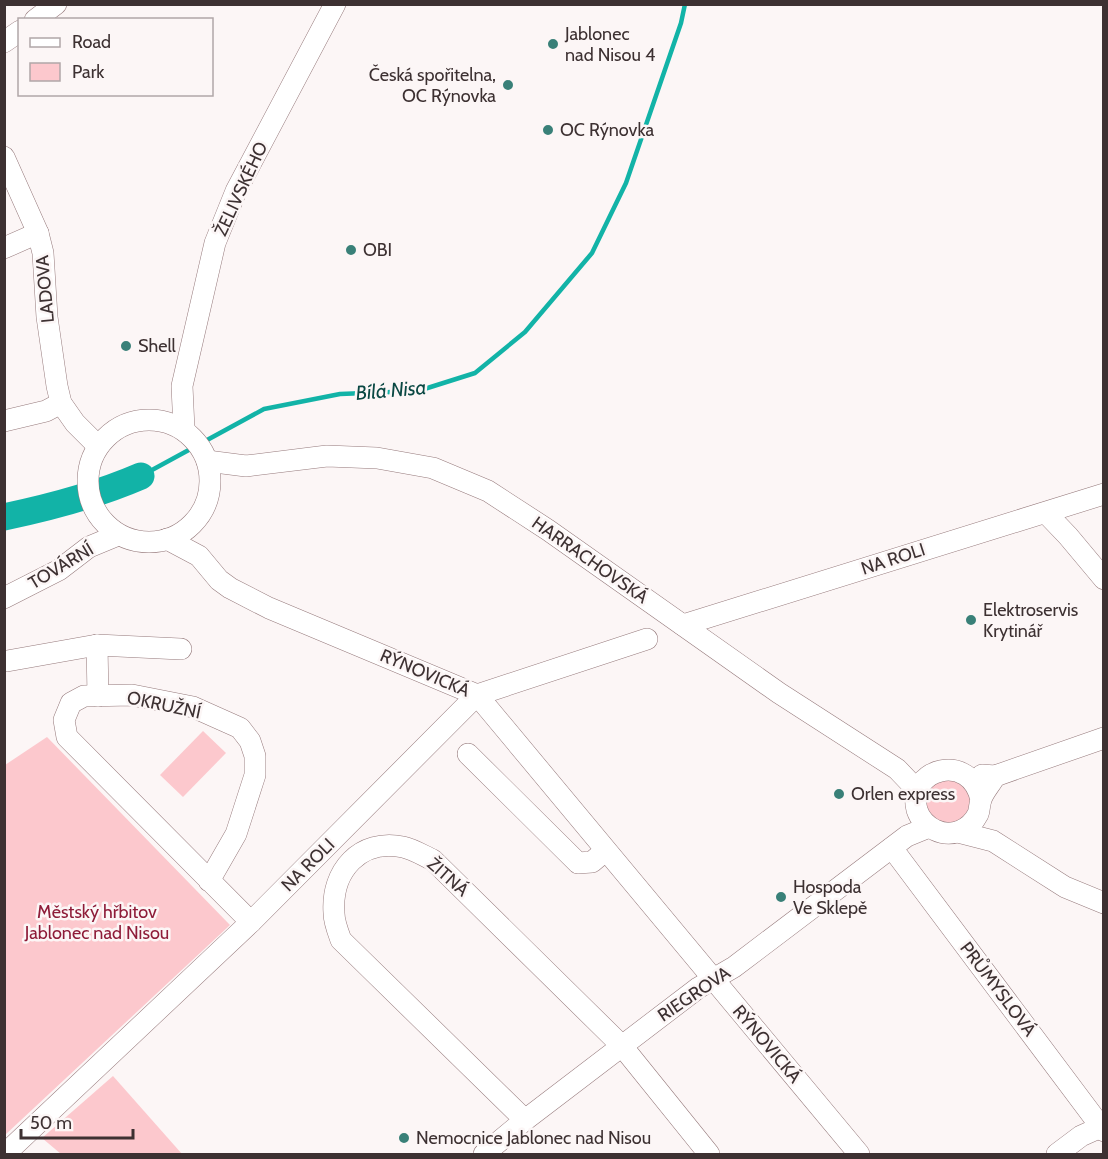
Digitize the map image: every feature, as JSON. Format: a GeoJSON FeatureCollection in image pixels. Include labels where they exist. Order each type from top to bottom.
{"type":"FeatureCollection","features":[{"type":"Feature","properties":{"kind":"street"},"geometry":{"type":"LineString","coordinates":[[38,18],[56,4]]}},
{"type":"Feature","properties":{"kind":"street","name":"ŽELIVSKÉHO"},"geometry":{"type":"LineString","coordinates":[[186,432],[182,386],[219,233],[236,191],[335,4]]}},
{"type":"Feature","properties":{"kind":"street"},"geometry":{"type":"LineString","coordinates":[[4,42],[18,32]]}},
{"type":"Feature","properties":{"kind":"street","name":"LADOVA"},"geometry":{"type":"LineString","coordinates":[[4,157],[38,233],[43,253],[47,316],[61,403],[75,423],[106,439]]}},
{"type":"Feature","properties":{"kind":"street"},"geometry":{"type":"LineString","coordinates":[[4,248],[38,233]]}},
{"type":"Feature","properties":{"kind":"street","name":"ŽELIVSKÉHO"},"geometry":{"type":"LineString","coordinates":[[159,421],[182,386]]}},
{"type":"Feature","properties":{"kind":"street"},"geometry":{"type":"LineString","coordinates":[[4,421],[46,411],[61,403]]}},
{"type":"Feature","properties":{"kind":"street"},"geometry":{"type":"LineString","coordinates":[[159,421],[186,432],[200,447],[207,461],[210,483],[207,501],[198,517],[190,526],[167,539],[152,542],[138,541],[118,535],[98,514],[88,484],[89,469],[106,439],[136,422],[159,421]]}},
{"type":"Feature","properties":{"kind":"street","name":"HARRACHOVSKÁ"},"geometry":{"type":"LineString","coordinates":[[207,461],[246,466],[345,456],[396,460],[433,468],[488,491],[520,511],[779,693],[897,769],[923,801]]}},
{"type":"Feature","properties":{"kind":"street","name":"HARRACHOVSKÁ"},"geometry":{"type":"LineString","coordinates":[[210,483],[246,466]]}},
{"type":"Feature","properties":{"kind":"street","name":"NA ROLI"},"geometry":{"type":"LineString","coordinates":[[683,625],[1104,494]]}},
{"type":"Feature","properties":{"kind":"street"},"geometry":{"type":"LineString","coordinates":[[1046,513],[1104,579]]}},
{"type":"Feature","properties":{"kind":"street"},"geometry":{"type":"LineString","coordinates":[[89,547],[98,514]]}},
{"type":"Feature","properties":{"kind":"street"},"geometry":{"type":"LineString","coordinates":[[198,517],[199,556]]}},
{"type":"Feature","properties":{"kind":"street","name":"TOVÁRNÍ"},"geometry":{"type":"LineString","coordinates":[[4,598],[59,570],[89,547],[118,535]]}},
{"type":"Feature","properties":{"kind":"street","name":"RÝNOVICKÁ"},"geometry":{"type":"LineString","coordinates":[[167,539],[199,556],[219,580],[259,603],[477,695],[859,1155]]}},
{"type":"Feature","properties":{"kind":"street","name":"NA ROLI"},"geometry":{"type":"LineString","coordinates":[[5,1155],[251,922],[477,695],[647,639]]}},
{"type":"Feature","properties":{"kind":"street"},"geometry":{"type":"LineString","coordinates":[[7,661],[97,645],[181,649]]}},
{"type":"Feature","properties":{"kind":"street"},"geometry":{"type":"LineString","coordinates":[[97,645],[98,696]]}},
{"type":"Feature","properties":{"kind":"street","name":"OKRUŽNÍ"},"geometry":{"type":"LineString","coordinates":[[209,881],[236,834],[255,775],[255,756],[250,741],[240,728],[193,707],[132,694],[84,696],[71,703],[64,720],[67,737],[209,881],[251,922]]}},
{"type":"Feature","properties":{"kind":"street"},"geometry":{"type":"LineString","coordinates":[[965,774],[995,776],[1104,738]]}},
{"type":"Feature","properties":{"kind":"street"},"geometry":{"type":"LineString","coordinates":[[468,754],[578,863],[592,862],[605,851]]}},
{"type":"Feature","properties":{"kind":"street"},"geometry":{"type":"LineString","coordinates":[[899,842],[923,801],[946,770],[956,770],[973,781],[978,790],[980,805],[993,841]]}},
{"type":"Feature","properties":{"kind":"street"},"geometry":{"type":"LineString","coordinates":[[923,801],[948,833],[958,832],[967,828],[975,820],[995,776]]}},
{"type":"Feature","properties":{"kind":"street"},"geometry":{"type":"LineString","coordinates":[[958,832],[993,841],[1065,887],[1104,903]]}},
{"type":"Feature","properties":{"kind":"street","name":"RIEGROVA"},"geometry":{"type":"LineString","coordinates":[[485,1154],[525,1120],[698,988],[734,967],[899,842]]}},
{"type":"Feature","properties":{"kind":"street","name":"PRŮMYSLOVÁ"},"geometry":{"type":"LineString","coordinates":[[899,842],[1102,1129]]}},
{"type":"Feature","properties":{"kind":"street","name":"ŽITNÁ"},"geometry":{"type":"LineString","coordinates":[[525,1120],[340,940],[333,914],[336,887],[345,866],[360,852],[381,846],[404,847],[433,860],[622,1046],[709,1155]]}},
{"type":"Feature","properties":{"kind":"street"},"geometry":{"type":"LineString","coordinates":[[1058,1155],[1081,1136],[1102,1129]]}},
{"type":"Feature","properties":{"kind":"green space"},"geometry":{"type":"Polygon","coordinates":[[[203,731],[226,753],[183,797],[160,775],[203,731]]]}},
{"type":"Feature","properties":{"kind":"green space","name":"Městský hřbitov Jablonec nad Nisou"},"geometry":{"type":"Polygon","coordinates":[[[47,737],[230,925],[5,1135],[5,765],[47,737]]]}},
{"type":"Feature","properties":{"kind":"green space"},"geometry":{"type":"Polygon","coordinates":[[[950,777],[970,790],[971,813],[952,826],[930,817],[925,800],[933,783],[950,777]]]}},
{"type":"Feature","properties":{"kind":"green space"},"geometry":{"type":"Polygon","coordinates":[[[113,1076],[182,1154],[61,1154],[42,1138],[113,1076]]]}},
{"type":"Feature","properties":{"kind":"waterway","name":"Bílá Nisa"},"geometry":{"type":"LineString","coordinates":[[141,476],[264,409],[340,394],[418,391],[475,373],[525,332],[592,253],[626,183],[681,23],[685,4]]}},
{"type":"Feature","properties":{"kind":"waterway","name":"Bílá Nisa"},"geometry":{"type":"LineString","coordinates":[[4,517],[74,500],[141,476]]}},
{"type":"Feature","properties":{"kind":"place","name":"Jablonec nad Nisou 4"},"geometry":{"type":"Point","coordinates":[553,44]}},
{"type":"Feature","properties":{"kind":"place","name":"Česká spořitelna, OC Rýnovka"},"geometry":{"type":"Point","coordinates":[508,85]}},
{"type":"Feature","properties":{"kind":"place","name":"OC Rýnovka"},"geometry":{"type":"Point","coordinates":[548,130]}},
{"type":"Feature","properties":{"kind":"place","name":"OBI"},"geometry":{"type":"Point","coordinates":[351,250]}},
{"type":"Feature","properties":{"kind":"place","name":"Shell"},"geometry":{"type":"Point","coordinates":[126,346]}},
{"type":"Feature","properties":{"kind":"place","name":"Elektroservis Krytinář"},"geometry":{"type":"Point","coordinates":[971,620]}},
{"type":"Feature","properties":{"kind":"place","name":"Orlen express"},"geometry":{"type":"Point","coordinates":[839,794]}},
{"type":"Feature","properties":{"kind":"place","name":"Hospoda Ve Sklepě"},"geometry":{"type":"Point","coordinates":[781,897]}},
{"type":"Feature","properties":{"kind":"place","name":"Nemocnice Jablonec nad Nisou"},"geometry":{"type":"Point","coordinates":[404,1138]}}]}
